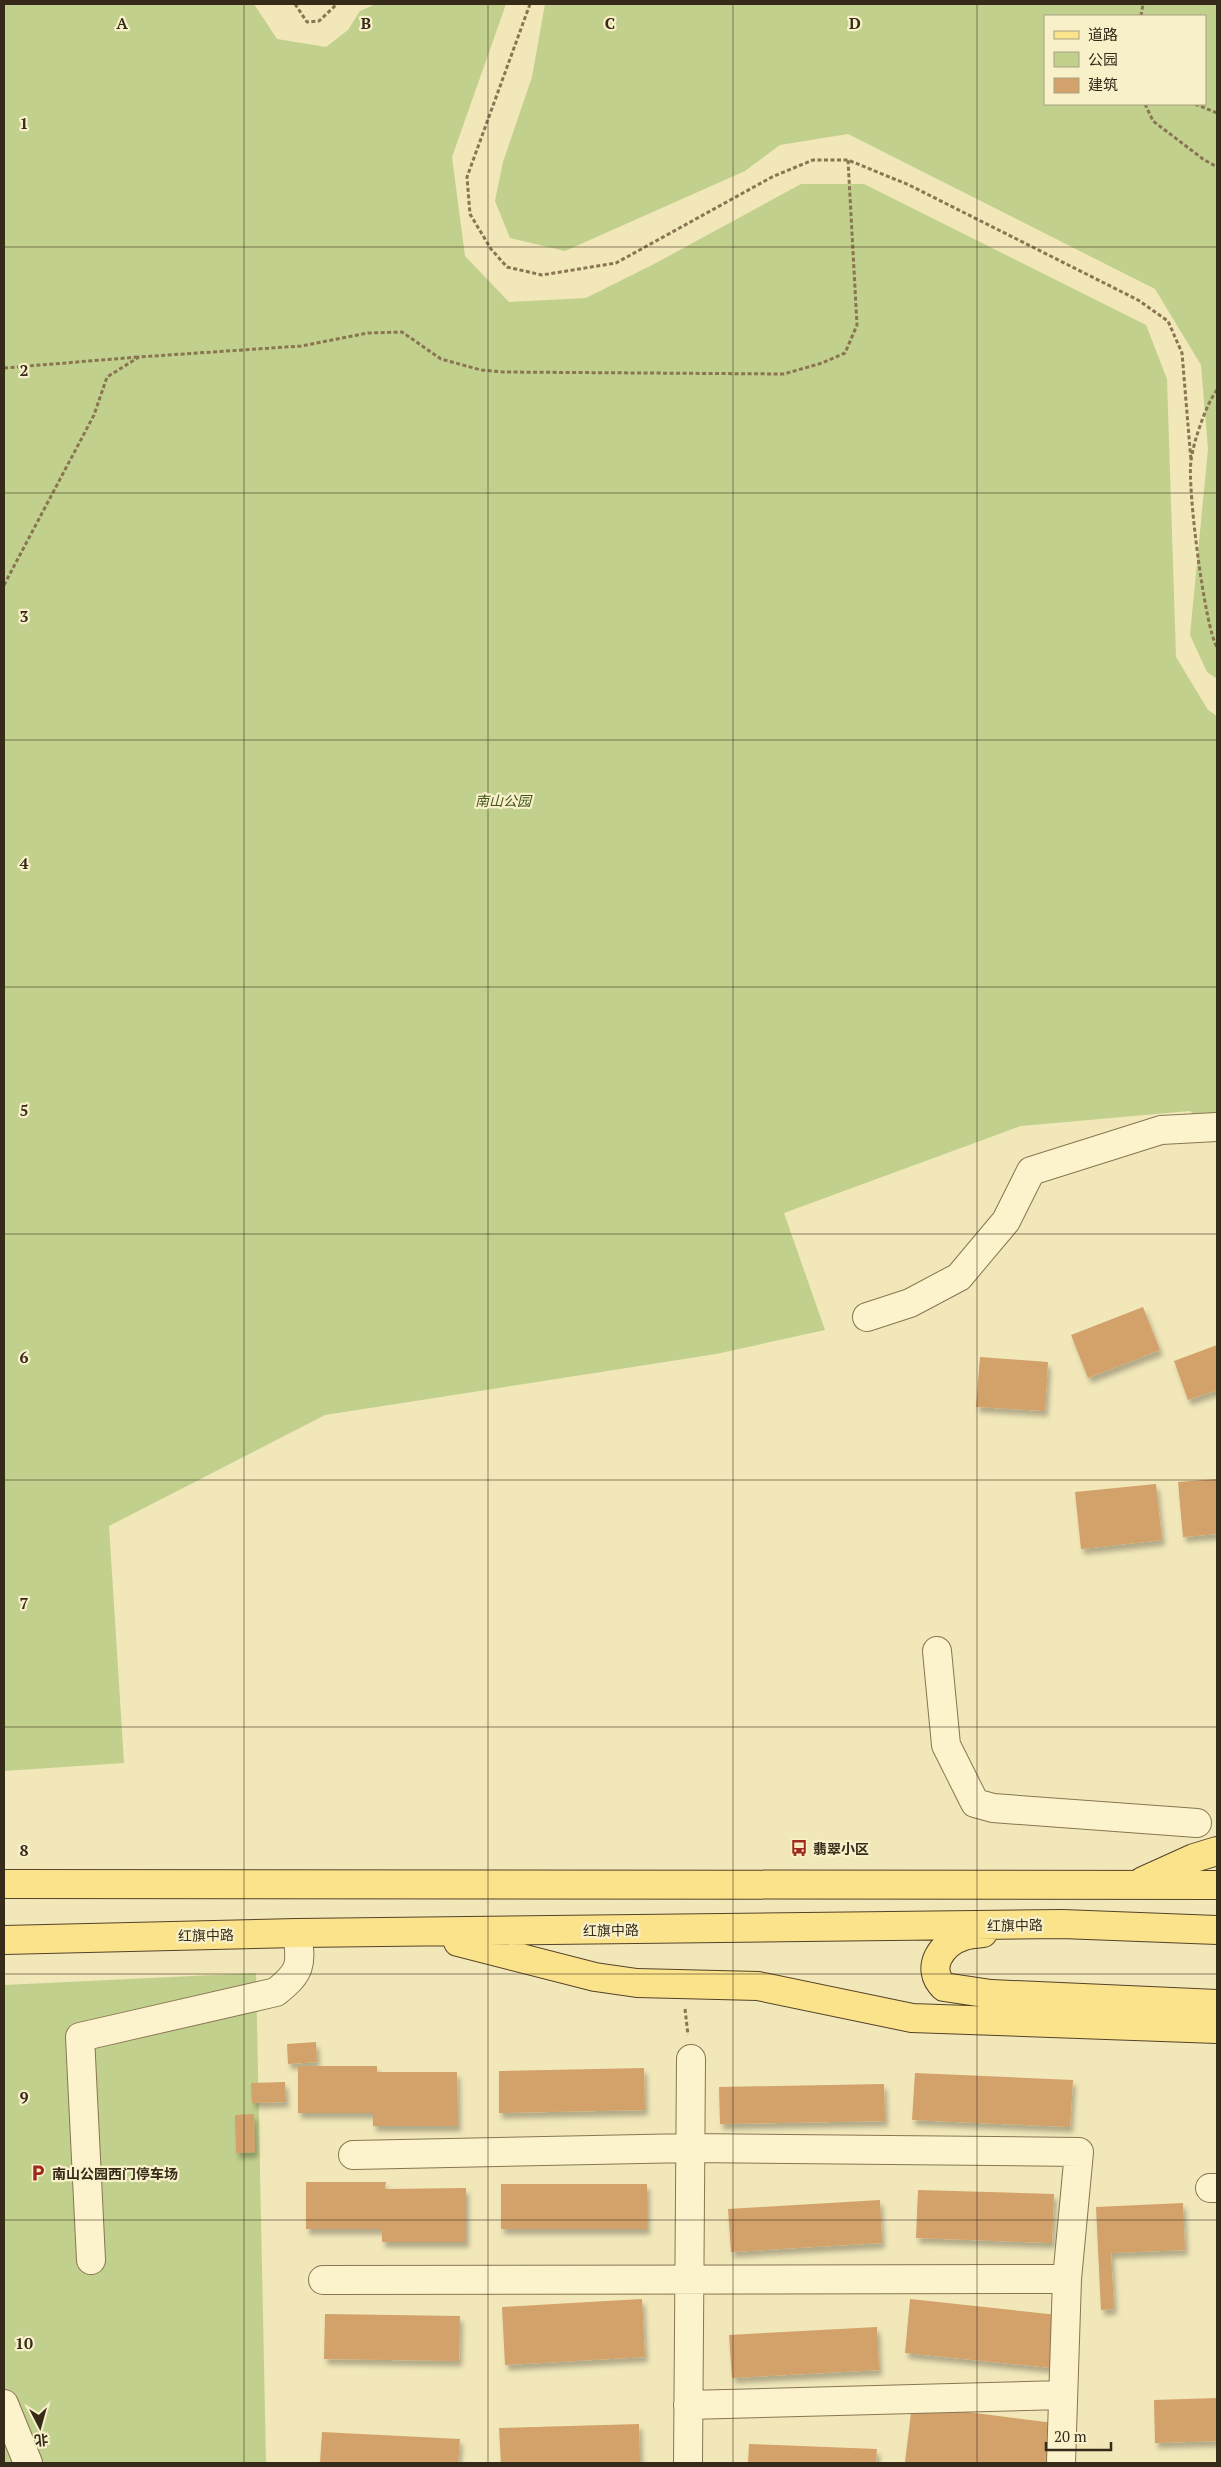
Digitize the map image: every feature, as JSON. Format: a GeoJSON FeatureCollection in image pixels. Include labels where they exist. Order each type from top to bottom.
{"type":"FeatureCollection","features":[{"type":"Feature","properties":{"kind":"main road"},"geometry":{"type":"LineString","coordinates":[[1138,1883],[1206,1854]]}},
{"type":"Feature","properties":{"kind":"main road"},"geometry":{"type":"LineString","coordinates":[[4,1884],[1138,1883],[1217,1885]]}},
{"type":"Feature","properties":{"kind":"main road"},"geometry":{"type":"LineString","coordinates":[[1062,1924],[963,1936],[954,1940],[940,1953],[935,1966],[938,1979],[944,1987],[983,1993],[1217,2004]]}},
{"type":"Feature","properties":{"kind":"main road","name":"红旗中路"},"geometry":{"type":"LineString","coordinates":[[4,1940],[296,1933],[1062,1924],[1217,1930]]}},
{"type":"Feature","properties":{"kind":"main road"},"geometry":{"type":"LineString","coordinates":[[423,1933],[595,1978],[637,1984],[758,1986],[912,2018],[1217,2029]]}},
{"type":"Feature","properties":{"kind":"street"},"geometry":{"type":"LineString","coordinates":[[867,1317],[910,1303],[959,1277],[1006,1220],[1031,1171],[1161,1130],[1217,1127]]}},
{"type":"Feature","properties":{"kind":"street"},"geometry":{"type":"LineString","coordinates":[[937,1651],[946,1745],[975,1803],[993,1808],[1207,1822],[1206,1854]]}},
{"type":"Feature","properties":{"kind":"street"},"geometry":{"type":"LineString","coordinates":[[91,2260],[80,2037],[276,1992],[294,1977],[300,1955],[296,1933]]}},
{"type":"Feature","properties":{"kind":"street"},"geometry":{"type":"LineString","coordinates":[[688,2463],[691,2059]]}},
{"type":"Feature","properties":{"kind":"street"},"geometry":{"type":"LineString","coordinates":[[353,2155],[690,2148],[1079,2152],[1067,2279],[1061,2463]]}},
{"type":"Feature","properties":{"kind":"street"},"geometry":{"type":"LineString","coordinates":[[323,2280],[689,2278],[1067,2279]]}},
{"type":"Feature","properties":{"kind":"street"},"geometry":{"type":"LineString","coordinates":[[688,2405],[1063,2395]]}},
{"type":"Feature","properties":{"kind":"street"},"geometry":{"type":"LineString","coordinates":[[4,2404],[4,2409],[28,2463]]}},
{"type":"Feature","properties":{"kind":"path"},"geometry":{"type":"LineString","coordinates":[[295,4],[307,22],[319,21],[337,4]]}},
{"type":"Feature","properties":{"kind":"path"},"geometry":{"type":"LineString","coordinates":[[530,4],[467,177],[470,214],[491,249],[507,267],[542,275],[616,263],[772,177],[813,160],[848,160],[909,185],[1138,300],[1168,321],[1182,353],[1191,461],[1191,511],[1208,614],[1217,647]]}},
{"type":"Feature","properties":{"kind":"path"},"geometry":{"type":"LineString","coordinates":[[1145,105],[1153,122],[1203,159],[1217,167]]}},
{"type":"Feature","properties":{"kind":"path"},"geometry":{"type":"LineString","coordinates":[[1197,105],[1217,113]]}},
{"type":"Feature","properties":{"kind":"path"},"geometry":{"type":"LineString","coordinates":[[4,368],[301,346],[368,333],[402,332],[442,359],[481,370],[503,372],[784,374],[822,363],[845,353],[857,325],[848,160]]}},
{"type":"Feature","properties":{"kind":"path"},"geometry":{"type":"LineString","coordinates":[[4,585],[94,415],[107,377],[139,357]]}},
{"type":"Feature","properties":{"kind":"path"},"geometry":{"type":"LineString","coordinates":[[1191,461],[1209,400],[1217,390]]}},
{"type":"Feature","properties":{"kind":"green space","name":"南山公园"},"geometry":{"type":"Polygon","coordinates":[[[4,4],[254,4],[277,39],[326,47],[348,30],[360,11],[376,4],[506,4],[452,157],[465,256],[509,302],[586,298],[656,263],[801,184],[864,184],[1146,325],[1167,379],[1176,657],[1208,710],[1217,716],[1217,1142],[1190,1111],[1021,1126],[784,1213],[825,1330],[716,1354],[325,1415],[109,1526],[124,1763],[4,1771],[4,4]]]}},
{"type":"Feature","properties":{"kind":"green space"},"geometry":{"type":"Polygon","coordinates":[[[545,4],[1217,4],[1217,679],[1207,672],[1190,635],[1208,449],[1201,365],[1155,289],[848,134],[780,145],[745,171],[565,251],[510,238],[495,201],[503,162],[532,77],[545,4]]]}},
{"type":"Feature","properties":{"kind":"green space"},"geometry":{"type":"Polygon","coordinates":[[[256,1973],[266,2463],[4,2463],[4,1985],[256,1973]]]}},
{"type":"Feature","properties":{"kind":"building"},"geometry":{"type":"Polygon","coordinates":[[[1143,1307],[1160,1350],[1088,1378],[1071,1335],[1143,1307]]]}},
{"type":"Feature","properties":{"kind":"building"},"geometry":{"type":"Polygon","coordinates":[[[1217,1345],[1217,1390],[1188,1400],[1174,1361],[1217,1345]]]}},
{"type":"Feature","properties":{"kind":"building"},"geometry":{"type":"Polygon","coordinates":[[[980,1357],[1048,1362],[1045,1411],[976,1407],[980,1357]]]}},
{"type":"Feature","properties":{"kind":"building"},"geometry":{"type":"Polygon","coordinates":[[[1217,1479],[1217,1534],[1183,1537],[1178,1482],[1217,1479]]]}},
{"type":"Feature","properties":{"kind":"building"},"geometry":{"type":"Polygon","coordinates":[[[1156,1484],[1162,1540],[1081,1549],[1075,1492],[1156,1484]]]}},
{"type":"Feature","properties":{"kind":"building"},"geometry":{"type":"Polygon","coordinates":[[[316,2042],[317,2062],[288,2064],[287,2044],[316,2042]]]}},
{"type":"Feature","properties":{"kind":"building"},"geometry":{"type":"Polygon","coordinates":[[[298,2066],[377,2066],[377,2072],[457,2072],[458,2126],[373,2126],[373,2113],[298,2113],[298,2066]]]}},
{"type":"Feature","properties":{"kind":"building"},"geometry":{"type":"Polygon","coordinates":[[[644,2068],[645,2110],[499,2113],[499,2071],[644,2068]]]}},
{"type":"Feature","properties":{"kind":"building"},"geometry":{"type":"Polygon","coordinates":[[[915,2073],[1073,2080],[1070,2127],[912,2120],[915,2073]]]}},
{"type":"Feature","properties":{"kind":"building"},"geometry":{"type":"Polygon","coordinates":[[[285,2082],[286,2102],[252,2103],[251,2083],[285,2082]]]}},
{"type":"Feature","properties":{"kind":"building"},"geometry":{"type":"Polygon","coordinates":[[[884,2084],[885,2121],[720,2124],[719,2087],[884,2084]]]}},
{"type":"Feature","properties":{"kind":"building"},"geometry":{"type":"Polygon","coordinates":[[[254,2114],[255,2152],[236,2153],[235,2115],[254,2114]]]}},
{"type":"Feature","properties":{"kind":"building"},"geometry":{"type":"Polygon","coordinates":[[[306,2182],[386,2182],[385,2189],[466,2188],[466,2242],[382,2242],[382,2229],[306,2229],[306,2182]]]}},
{"type":"Feature","properties":{"kind":"building"},"geometry":{"type":"Polygon","coordinates":[[[501,2184],[647,2184],[647,2229],[501,2229],[501,2184]]]}},
{"type":"Feature","properties":{"kind":"building"},"geometry":{"type":"Polygon","coordinates":[[[918,2190],[1054,2194],[1052,2243],[916,2238],[918,2190]]]}},
{"type":"Feature","properties":{"kind":"building"},"geometry":{"type":"Polygon","coordinates":[[[880,2200],[882,2243],[731,2252],[728,2209],[880,2200]]]}},
{"type":"Feature","properties":{"kind":"building"},"geometry":{"type":"Polygon","coordinates":[[[1183,2203],[1185,2250],[1111,2253],[1114,2309],[1101,2310],[1096,2207],[1183,2203]]]}},
{"type":"Feature","properties":{"kind":"building"},"geometry":{"type":"Polygon","coordinates":[[[642,2299],[645,2357],[505,2365],[502,2307],[642,2299]]]}},
{"type":"Feature","properties":{"kind":"building"},"geometry":{"type":"Polygon","coordinates":[[[910,2299],[1058,2315],[1052,2368],[905,2353],[910,2299]]]}},
{"type":"Feature","properties":{"kind":"building"},"geometry":{"type":"Polygon","coordinates":[[[325,2314],[460,2316],[459,2361],[324,2359],[325,2314]]]}},
{"type":"Feature","properties":{"kind":"building"},"geometry":{"type":"Polygon","coordinates":[[[877,2327],[879,2370],[732,2378],[729,2335],[877,2327]]]}},
{"type":"Feature","properties":{"kind":"building"},"geometry":{"type":"Polygon","coordinates":[[[1217,2398],[1217,2441],[1155,2443],[1154,2400],[1217,2398]]]}},
{"type":"Feature","properties":{"kind":"building"},"geometry":{"type":"Polygon","coordinates":[[[912,2405],[1054,2423],[1049,2463],[905,2462],[912,2405]]]}},
{"type":"Feature","properties":{"kind":"building"},"geometry":{"type":"Polygon","coordinates":[[[639,2424],[640,2463],[501,2463],[499,2428],[639,2424]]]}},
{"type":"Feature","properties":{"kind":"building"},"geometry":{"type":"Polygon","coordinates":[[[322,2432],[460,2439],[458,2463],[320,2463],[322,2432]]]}},
{"type":"Feature","properties":{"kind":"building"},"geometry":{"type":"Polygon","coordinates":[[[749,2444],[877,2449],[876,2463],[748,2463],[749,2444]]]}},
{"type":"Feature","properties":{"kind":"place","name":"翡翠小区"},"geometry":{"type":"Point","coordinates":[799,1848]}},
{"type":"Feature","properties":{"kind":"place","name":"南山公园西门停车场"},"geometry":{"type":"Point","coordinates":[38,2173]}}]}
